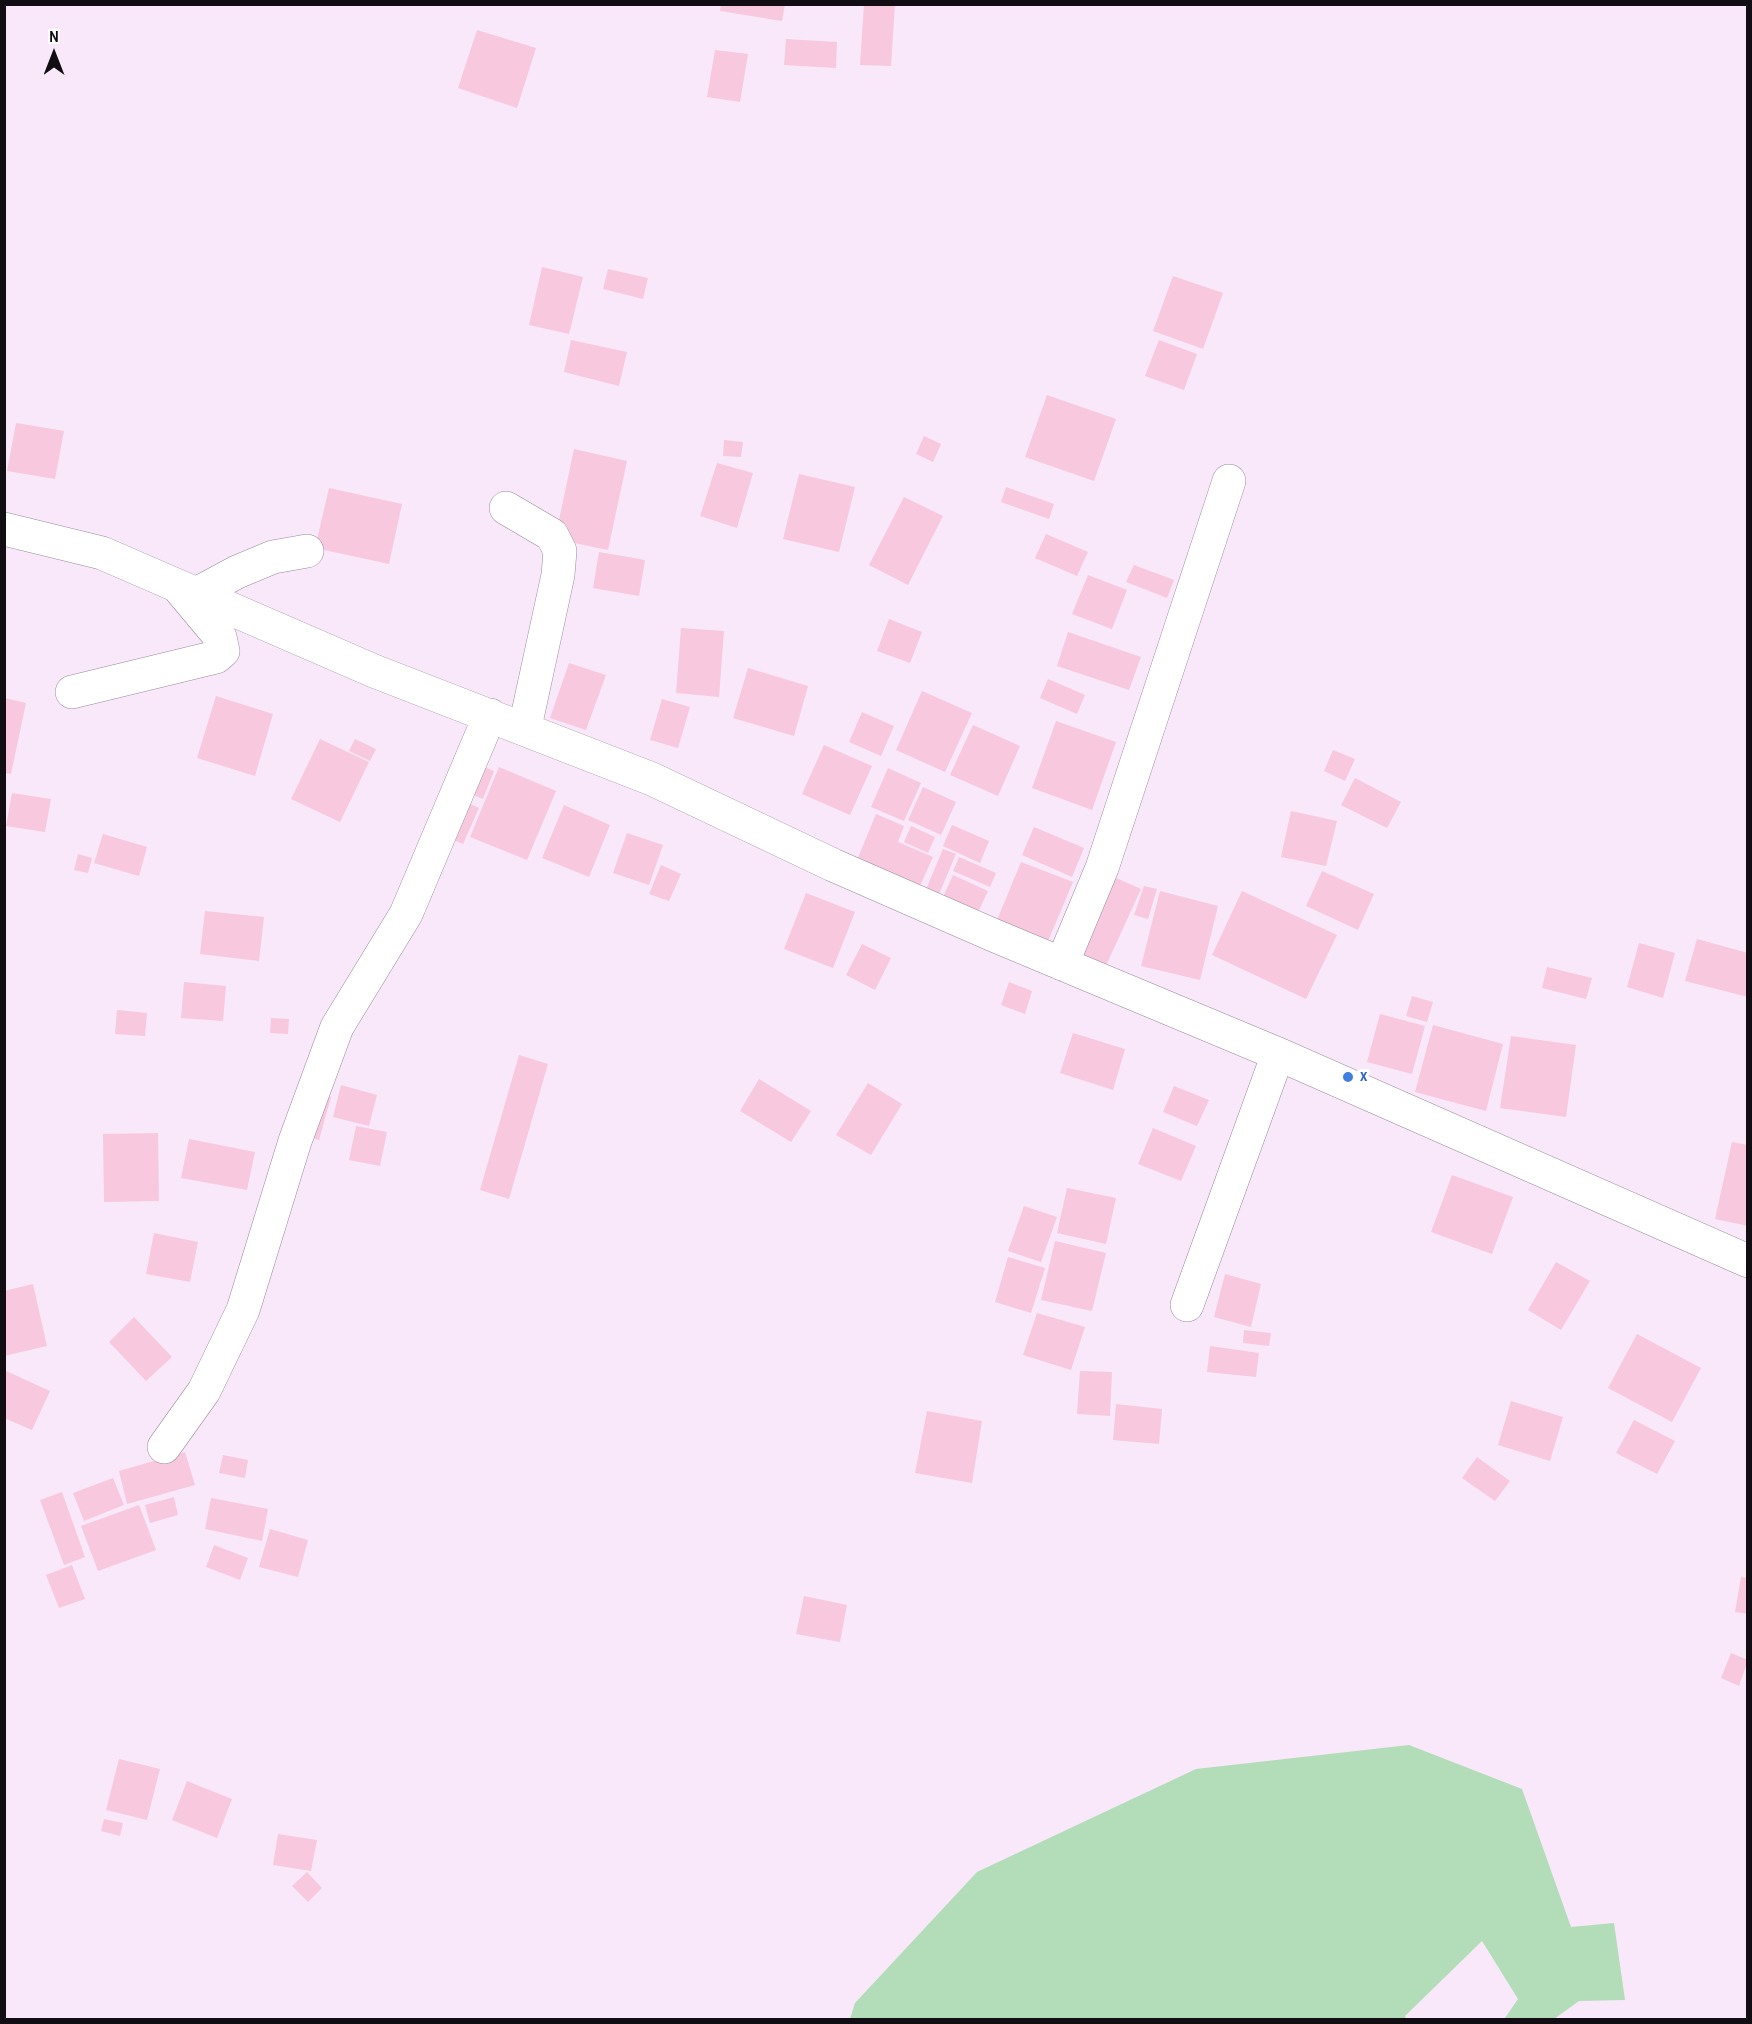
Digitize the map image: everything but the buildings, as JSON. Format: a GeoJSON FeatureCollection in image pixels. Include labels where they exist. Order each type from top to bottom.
{"type":"FeatureCollection","features":[{"type":"Feature","properties":{"kind":"street"},"geometry":{"type":"LineString","coordinates":[[1062,964],[1102,868],[1229,481]]}},
{"type":"Feature","properties":{"kind":"street"},"geometry":{"type":"LineString","coordinates":[[506,508],[552,535],[560,551],[558,575],[525,727]]}},
{"type":"Feature","properties":{"kind":"street"},"geometry":{"type":"LineString","coordinates":[[4,530],[102,553],[374,670],[525,727],[652,779],[833,865],[1278,1054],[1748,1261]]}},
{"type":"Feature","properties":{"kind":"street"},"geometry":{"type":"LineString","coordinates":[[186,588],[273,557],[307,551]]}},
{"type":"Feature","properties":{"kind":"street"},"geometry":{"type":"LineString","coordinates":[[72,692],[216,657],[223,651],[220,637],[186,588]]}},
{"type":"Feature","properties":{"kind":"street"},"geometry":{"type":"LineString","coordinates":[[164,1448],[204,1391],[243,1310],[295,1141],[337,1027],[406,914],[490,715]]}},
{"type":"Feature","properties":{"kind":"street"},"geometry":{"type":"LineString","coordinates":[[1187,1305],[1278,1054]]}},
{"type":"Feature","properties":{"kind":"green space"},"geometry":{"type":"Polygon","coordinates":[[[1409,1745],[1522,1789],[1571,1927],[1614,1923],[1625,2000],[1579,2001],[1554,2019],[1505,2018],[1518,1999],[1482,1941],[1405,2016],[1406,2019],[850,2019],[855,2003],[977,1872],[1196,1769],[1409,1745]]]}},
{"type":"Feature","properties":{"kind":"place","name":"x"},"geometry":{"type":"Point","coordinates":[1348,1077]}}]}
